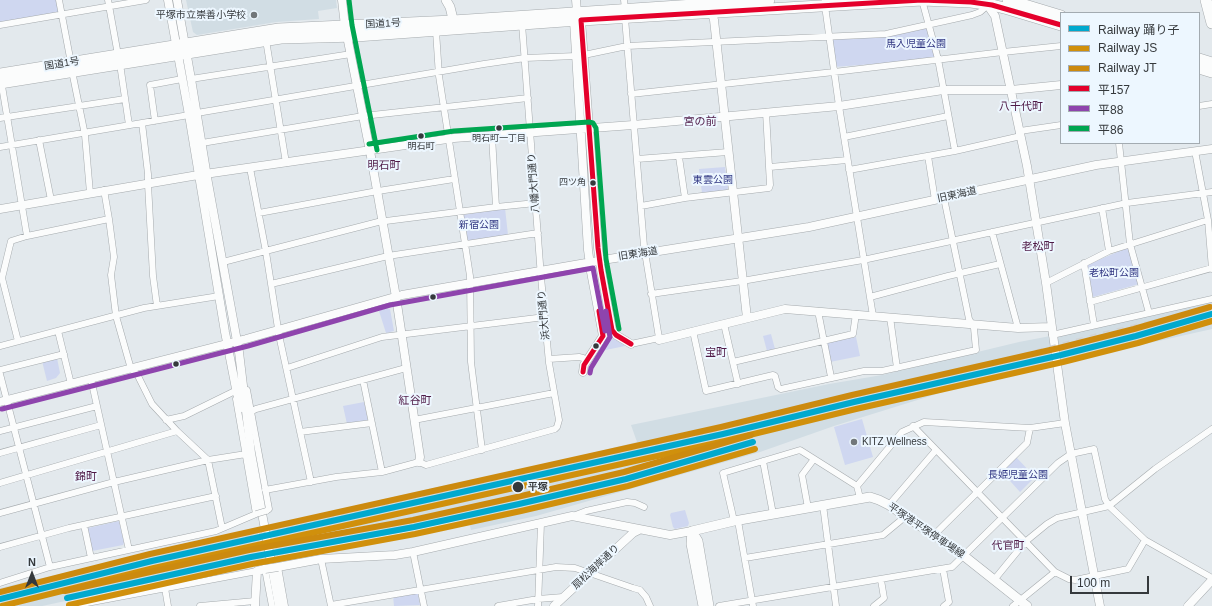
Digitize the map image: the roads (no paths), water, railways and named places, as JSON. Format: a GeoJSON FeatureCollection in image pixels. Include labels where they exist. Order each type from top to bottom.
{"type":"FeatureCollection","features":[{"type":"Feature","properties":{"kind":"highway","name":"国道1号"},"geometry":{"type":"LineString","coordinates":[[710,6],[768,0]]}},
{"type":"Feature","properties":{"kind":"highway","name":"国道1号"},"geometry":{"type":"LineString","coordinates":[[181,49],[411,23],[577,11],[922,0],[971,1],[991,4],[1060,25]]}},
{"type":"Feature","properties":{"kind":"highway"},"geometry":{"type":"LineString","coordinates":[[1008,0],[1029,3],[1060,16]]}},
{"type":"Feature","properties":{"kind":"highway"},"geometry":{"type":"LineString","coordinates":[[1206,0],[1212,23]]}},
{"type":"Feature","properties":{"kind":"highway","name":"国道1号"},"geometry":{"type":"LineString","coordinates":[[0,79],[181,49],[279,29],[346,31],[436,30],[522,24],[577,11]]}},
{"type":"Feature","properties":{"kind":"highway"},"geometry":{"type":"LineString","coordinates":[[411,23],[420,26],[432,25],[436,30]]}},
{"type":"Feature","properties":{"kind":"highway"},"geometry":{"type":"LineString","coordinates":[[1200,59],[1212,62]]}},
{"type":"Feature","properties":{"kind":"highway"},"geometry":{"type":"LineString","coordinates":[[1200,68],[1212,72]]}},
{"type":"Feature","properties":{"kind":"main road"},"geometry":{"type":"LineString","coordinates":[[446,0],[450,7],[453,21],[456,24],[476,23],[498,26]]}},
{"type":"Feature","properties":{"kind":"main road","name":"平塚港平塚停車場線"},"geometry":{"type":"LineString","coordinates":[[692,531],[736,521],[870,497],[889,505],[964,556],[994,580],[1020,604]]}},
{"type":"Feature","properties":{"kind":"main road"},"geometry":{"type":"LineString","coordinates":[[692,531],[692,544],[703,606]]}},
{"type":"Feature","properties":{"kind":"main road"},"geometry":{"type":"LineString","coordinates":[[692,531],[698,541],[710,606]]}},
{"type":"Feature","properties":{"kind":"street"},"geometry":{"type":"LineString","coordinates":[[60,0],[88,157],[90,193]]}},
{"type":"Feature","properties":{"kind":"street"},"geometry":{"type":"LineString","coordinates":[[0,25],[62,14],[109,3],[146,0]]}},
{"type":"Feature","properties":{"kind":"street"},"geometry":{"type":"LineString","coordinates":[[168,0],[181,49],[191,79],[193,114],[219,296],[237,392],[247,422]]}},
{"type":"Feature","properties":{"kind":"street"},"geometry":{"type":"LineString","coordinates":[[177,0],[182,79],[202,143],[202,174],[223,262],[241,365],[252,461],[280,606]]}},
{"type":"Feature","properties":{"kind":"street"},"geometry":{"type":"LineString","coordinates":[[342,0],[346,31],[370,151],[396,297],[420,457],[419,462]]}},
{"type":"Feature","properties":{"kind":"street"},"geometry":{"type":"LineString","coordinates":[[922,0],[938,59],[955,151]]}},
{"type":"Feature","properties":{"kind":"street"},"geometry":{"type":"LineString","coordinates":[[109,3],[129,125]]}},
{"type":"Feature","properties":{"kind":"street"},"geometry":{"type":"LineString","coordinates":[[825,3],[847,160],[872,316]]}},
{"type":"Feature","properties":{"kind":"street"},"geometry":{"type":"LineString","coordinates":[[0,147],[525,58],[580,55],[627,46],[886,34],[972,16],[991,4],[1003,52],[1029,179],[1046,283],[1070,454],[1100,606]]}},
{"type":"Feature","properties":{"kind":"street"},"geometry":{"type":"LineString","coordinates":[[710,6],[716,42],[747,318]]}},
{"type":"Feature","properties":{"kind":"street"},"geometry":{"type":"LineString","coordinates":[[625,9],[633,125],[645,253],[659,338]]}},
{"type":"Feature","properties":{"kind":"street"},"geometry":{"type":"LineString","coordinates":[[577,11],[585,129],[590,262],[603,336],[586,361],[583,372]]}},
{"type":"Feature","properties":{"kind":"street","name":"八幡大門通り"},"geometry":{"type":"LineString","coordinates":[[522,24],[540,270]]}},
{"type":"Feature","properties":{"kind":"street"},"geometry":{"type":"LineString","coordinates":[[436,30],[443,108],[470,276],[471,362],[482,450]]}},
{"type":"Feature","properties":{"kind":"street"},"geometry":{"type":"LineString","coordinates":[[266,40],[286,163]]}},
{"type":"Feature","properties":{"kind":"street"},"geometry":{"type":"LineString","coordinates":[[631,94],[1060,46]]}},
{"type":"Feature","properties":{"kind":"street"},"geometry":{"type":"LineString","coordinates":[[191,79],[270,65],[351,54]]}},
{"type":"Feature","properties":{"kind":"street"},"geometry":{"type":"LineString","coordinates":[[0,79],[3,117],[12,145],[27,236]]}},
{"type":"Feature","properties":{"kind":"street"},"geometry":{"type":"LineString","coordinates":[[155,121],[150,85],[182,79]]}},
{"type":"Feature","properties":{"kind":"street"},"geometry":{"type":"LineString","coordinates":[[0,209],[202,174],[448,139],[633,125],[839,106],[943,90],[1011,90],[1060,85]]}},
{"type":"Feature","properties":{"kind":"street"},"geometry":{"type":"LineString","coordinates":[[3,117],[125,98]]}},
{"type":"Feature","properties":{"kind":"street"},"geometry":{"type":"LineString","coordinates":[[202,143],[363,116],[528,98]]}},
{"type":"Feature","properties":{"kind":"street"},"geometry":{"type":"LineString","coordinates":[[1200,106],[1212,104]]}},
{"type":"Feature","properties":{"kind":"street"},"geometry":{"type":"LineString","coordinates":[[641,206],[685,198],[769,188],[770,167],[766,112]]}},
{"type":"Feature","properties":{"kind":"street"},"geometry":{"type":"LineString","coordinates":[[844,137],[948,116]]}},
{"type":"Feature","properties":{"kind":"street"},"geometry":{"type":"LineString","coordinates":[[142,123],[148,174],[153,276],[157,306]]}},
{"type":"Feature","properties":{"kind":"street"},"geometry":{"type":"LineString","coordinates":[[849,170],[955,151],[1020,133],[1060,125]]}},
{"type":"Feature","properties":{"kind":"street"},"geometry":{"type":"LineString","coordinates":[[585,129],[599,260],[612,330],[616,335],[631,344],[659,338],[659,340],[785,309],[1052,331],[1094,325],[1212,299]]}},
{"type":"Feature","properties":{"kind":"street"},"geometry":{"type":"LineString","coordinates":[[492,136],[496,207]]}},
{"type":"Feature","properties":{"kind":"street"},"geometry":{"type":"LineString","coordinates":[[40,140],[51,200]]}},
{"type":"Feature","properties":{"kind":"street"},"geometry":{"type":"LineString","coordinates":[[1119,144],[1130,244],[1148,313]]}},
{"type":"Feature","properties":{"kind":"street","name":"旧東海道"},"geometry":{"type":"LineString","coordinates":[[4,401],[228,344],[396,297],[599,260],[809,227],[1096,165],[1212,149]]}},
{"type":"Feature","properties":{"kind":"street"},"geometry":{"type":"LineString","coordinates":[[1090,302],[1212,268],[1208,220],[1195,151]]}},
{"type":"Feature","properties":{"kind":"street"},"geometry":{"type":"LineString","coordinates":[[636,159],[679,157],[728,152]]}},
{"type":"Feature","properties":{"kind":"street"},"geometry":{"type":"LineString","coordinates":[[928,156],[935,200]]}},
{"type":"Feature","properties":{"kind":"street"},"geometry":{"type":"LineString","coordinates":[[679,157],[685,198]]}},
{"type":"Feature","properties":{"kind":"street"},"geometry":{"type":"LineString","coordinates":[[770,167],[847,160]]}},
{"type":"Feature","properties":{"kind":"street"},"geometry":{"type":"LineString","coordinates":[[250,168],[279,329],[311,482]]}},
{"type":"Feature","properties":{"kind":"street"},"geometry":{"type":"LineString","coordinates":[[259,213],[377,191],[454,179]]}},
{"type":"Feature","properties":{"kind":"street"},"geometry":{"type":"LineString","coordinates":[[104,190],[114,257],[111,274],[116,316],[131,369],[137,374],[152,404],[166,420],[208,460],[222,528]]}},
{"type":"Feature","properties":{"kind":"street"},"geometry":{"type":"LineString","coordinates":[[651,294],[742,281],[863,260],[1126,202],[1212,192]]}},
{"type":"Feature","properties":{"kind":"street"},"geometry":{"type":"LineString","coordinates":[[692,332],[706,391],[773,375],[775,376],[777,387],[781,389],[864,371],[882,371],[897,368],[976,350],[974,328],[971,324],[944,198]]}},
{"type":"Feature","properties":{"kind":"street"},"geometry":{"type":"LineString","coordinates":[[223,262],[382,222],[460,211],[536,203]]}},
{"type":"Feature","properties":{"kind":"street"},"geometry":{"type":"LineString","coordinates":[[1102,208],[1109,251]]}},
{"type":"Feature","properties":{"kind":"street"},"geometry":{"type":"LineString","coordinates":[[18,341],[1,279],[11,241],[27,236],[109,219]]}},
{"type":"Feature","properties":{"kind":"street"},"geometry":{"type":"LineString","coordinates":[[1046,283],[1109,251],[1208,220]]}},
{"type":"Feature","properties":{"kind":"street"},"geometry":{"type":"LineString","coordinates":[[992,232],[1018,328]]}},
{"type":"Feature","properties":{"kind":"street"},"geometry":{"type":"LineString","coordinates":[[271,284],[388,256],[538,233]]}},
{"type":"Feature","properties":{"kind":"street"},"geometry":{"type":"LineString","coordinates":[[1084,263],[1094,325]]}},
{"type":"Feature","properties":{"kind":"street"},"geometry":{"type":"LineString","coordinates":[[870,297],[1000,264]]}},
{"type":"Feature","properties":{"kind":"street","name":"浜大門通り"},"geometry":{"type":"LineString","coordinates":[[266,490],[336,477],[382,472],[419,462],[426,465],[555,429],[559,423],[559,420],[549,360],[540,270]]}},
{"type":"Feature","properties":{"kind":"street"},"geometry":{"type":"LineString","coordinates":[[0,346],[157,306],[219,296]]}},
{"type":"Feature","properties":{"kind":"street"},"geometry":{"type":"LineString","coordinates":[[818,311],[831,377]]}},
{"type":"Feature","properties":{"kind":"street"},"geometry":{"type":"LineString","coordinates":[[733,362],[853,334],[856,314]]}},
{"type":"Feature","properties":{"kind":"street"},"geometry":{"type":"LineString","coordinates":[[287,368],[382,337],[545,317]]}},
{"type":"Feature","properties":{"kind":"street"},"geometry":{"type":"LineString","coordinates":[[890,317],[897,368]]}},
{"type":"Feature","properties":{"kind":"street"},"geometry":{"type":"LineString","coordinates":[[724,324],[738,384]]}},
{"type":"Feature","properties":{"kind":"street"},"geometry":{"type":"LineString","coordinates":[[58,331],[71,384]]}},
{"type":"Feature","properties":{"kind":"street"},"geometry":{"type":"LineString","coordinates":[[0,370],[64,354]]}},
{"type":"Feature","properties":{"kind":"street"},"geometry":{"type":"LineString","coordinates":[[549,360],[579,357],[586,361]]}},
{"type":"Feature","properties":{"kind":"street"},"geometry":{"type":"LineString","coordinates":[[0,583],[50,568],[91,558],[216,531],[269,509],[252,411],[241,365]]}},
{"type":"Feature","properties":{"kind":"street"},"geometry":{"type":"LineString","coordinates":[[247,422],[250,412],[252,411],[406,368]]}},
{"type":"Feature","properties":{"kind":"street"},"geometry":{"type":"LineString","coordinates":[[0,374],[4,401],[14,428],[50,568]]}},
{"type":"Feature","properties":{"kind":"street"},"geometry":{"type":"LineString","coordinates":[[91,379],[129,550]]}},
{"type":"Feature","properties":{"kind":"street"},"geometry":{"type":"LineString","coordinates":[[363,380],[382,472]]}},
{"type":"Feature","properties":{"kind":"street"},"geometry":{"type":"LineString","coordinates":[[166,420],[184,416],[237,392]]}},
{"type":"Feature","properties":{"kind":"street"},"geometry":{"type":"LineString","coordinates":[[237,392],[236,398],[256,514]]}},
{"type":"Feature","properties":{"kind":"street"},"geometry":{"type":"LineString","coordinates":[[414,420],[554,393]]}},
{"type":"Feature","properties":{"kind":"street"},"geometry":{"type":"LineString","coordinates":[[0,431],[97,406]]}},
{"type":"Feature","properties":{"kind":"street"},"geometry":{"type":"LineString","coordinates":[[857,486],[902,432],[924,422],[1030,428],[1065,423]]}},
{"type":"Feature","properties":{"kind":"street"},"geometry":{"type":"LineString","coordinates":[[300,432],[372,423]]}},
{"type":"Feature","properties":{"kind":"street"},"geometry":{"type":"LineString","coordinates":[[0,453],[101,425]]}},
{"type":"Feature","properties":{"kind":"street"},"geometry":{"type":"LineString","coordinates":[[913,426],[1025,542],[1056,572],[1069,579],[1075,580],[1128,569],[1145,540]]}},
{"type":"Feature","properties":{"kind":"street"},"geometry":{"type":"LineString","coordinates":[[934,535],[1027,443],[1030,428]]}},
{"type":"Feature","properties":{"kind":"street"},"geometry":{"type":"LineString","coordinates":[[994,580],[1025,542],[1057,518],[1109,506],[1156,469],[1212,429]]}},
{"type":"Feature","properties":{"kind":"street"},"geometry":{"type":"LineString","coordinates":[[0,483],[177,431]]}},
{"type":"Feature","properties":{"kind":"street"},"geometry":{"type":"LineString","coordinates":[[719,606],[752,603],[943,570],[952,567],[1058,463],[1070,454],[1094,449],[1105,499],[1109,506],[1145,540],[1212,579],[1191,605]]}},
{"type":"Feature","properties":{"kind":"street"},"geometry":{"type":"LineString","coordinates":[[752,603],[745,558],[722,473],[800,450],[857,486],[860,498]]}},
{"type":"Feature","properties":{"kind":"street"},"geometry":{"type":"LineString","coordinates":[[889,505],[936,450]]}},
{"type":"Feature","properties":{"kind":"street"},"geometry":{"type":"LineString","coordinates":[[0,513],[114,482],[208,460],[246,454]]}},
{"type":"Feature","properties":{"kind":"street"},"geometry":{"type":"LineString","coordinates":[[808,508],[802,475],[814,459]]}},
{"type":"Feature","properties":{"kind":"street"},"geometry":{"type":"LineString","coordinates":[[763,461],[773,514]]}},
{"type":"Feature","properties":{"kind":"street"},"geometry":{"type":"LineString","coordinates":[[0,547],[84,525],[216,496]]}},
{"type":"Feature","properties":{"kind":"street"},"geometry":{"type":"LineString","coordinates":[[71,606],[94,604],[165,588],[321,560],[395,555],[413,552],[627,502],[635,503],[644,507]]}},
{"type":"Feature","properties":{"kind":"street"},"geometry":{"type":"LineString","coordinates":[[823,505],[836,606]]}},
{"type":"Feature","properties":{"kind":"street"},"geometry":{"type":"LineString","coordinates":[[572,516],[670,535],[692,531]]}},
{"type":"Feature","properties":{"kind":"street"},"geometry":{"type":"LineString","coordinates":[[745,558],[883,535],[906,516]]}},
{"type":"Feature","properties":{"kind":"street"},"geometry":{"type":"LineString","coordinates":[[538,606],[541,523]]}},
{"type":"Feature","properties":{"kind":"street"},"geometry":{"type":"LineString","coordinates":[[84,525],[91,558]]}},
{"type":"Feature","properties":{"kind":"street","name":"扇松海岸通り"},"geometry":{"type":"LineString","coordinates":[[554,606],[633,533],[640,530]]}},
{"type":"Feature","properties":{"kind":"street"},"geometry":{"type":"LineString","coordinates":[[413,552],[424,606]]}},
{"type":"Feature","properties":{"kind":"street"},"geometry":{"type":"LineString","coordinates":[[321,560],[331,606],[556,566],[590,573],[640,590],[646,597],[650,606]]}},
{"type":"Feature","properties":{"kind":"street"},"geometry":{"type":"LineString","coordinates":[[278,567],[285,606]]}},
{"type":"Feature","properties":{"kind":"street"},"geometry":{"type":"LineString","coordinates":[[265,569],[272,606]]}},
{"type":"Feature","properties":{"kind":"street"},"geometry":{"type":"LineString","coordinates":[[943,570],[948,605]]}},
{"type":"Feature","properties":{"kind":"street"},"geometry":{"type":"LineString","coordinates":[[200,606],[255,604],[257,571]]}},
{"type":"Feature","properties":{"kind":"street"},"geometry":{"type":"LineString","coordinates":[[1020,604],[1056,572]]}},
{"type":"Feature","properties":{"kind":"street"},"geometry":{"type":"LineString","coordinates":[[874,606],[884,598],[882,580]]}},
{"type":"Feature","properties":{"kind":"street"},"geometry":{"type":"LineString","coordinates":[[165,588],[168,606]]}},
{"type":"Feature","properties":{"kind":"street"},"geometry":{"type":"LineString","coordinates":[[498,606],[538,599],[564,597]]}},
{"type":"Feature","properties":{"kind":"railway"},"geometry":{"type":"LineString","coordinates":[[0,595],[183,551],[722,430],[925,380],[1104,332],[1212,307]]}},
{"type":"Feature","properties":{"kind":"rail line","name":"JT"},"geometry":{"type":"LineString","coordinates":[[0,592],[150,554],[721,427],[852,395],[1059,348],[1134,329],[1210,307]]}},
{"type":"Feature","properties":{"kind":"rail line","name":"踊り子"},"geometry":{"type":"LineString","coordinates":[[0,599],[152,561],[723,434],[854,402],[1061,355],[1136,336],[1212,314]]}},
{"type":"Feature","properties":{"kind":"rail line","name":"JS"},"geometry":{"type":"LineString","coordinates":[[2,606],[154,568],[725,441],[856,409],[1063,362],[1138,343],[1212,321]]}},
{"type":"Feature","properties":{"kind":"rail line","name":"JT"},"geometry":{"type":"LineString","coordinates":[[65,591],[249,550],[413,520],[517,497],[624,472],[751,435]]}},
{"type":"Feature","properties":{"kind":"rail line","name":"踊り子"},"geometry":{"type":"LineString","coordinates":[[67,598],[251,557],[414,527],[519,504],[626,479],[753,442]]}},
{"type":"Feature","properties":{"kind":"rail line","name":"JS"},"geometry":{"type":"LineString","coordinates":[[69,605],[252,564],[415,534],[521,511],[628,486],[755,449]]}},
{"type":"Feature","properties":{"kind":"place","name":"平塚市立崇善小学校"},"geometry":{"type":"Point","coordinates":[254,15]}},
{"type":"Feature","properties":{"kind":"place","name":"明石町一丁目"},"geometry":{"type":"Point","coordinates":[499,128]}},
{"type":"Feature","properties":{"kind":"place","name":"明石町"},"geometry":{"type":"Point","coordinates":[421,136]}},
{"type":"Feature","properties":{"kind":"place","name":"四ツ角"},"geometry":{"type":"Point","coordinates":[593,183]}},
{"type":"Feature","properties":{"kind":"place","name":"KITZ Wellness"},"geometry":{"type":"Point","coordinates":[854,442]}},
{"type":"Feature","properties":{"kind":"place","name":"平塚"},"geometry":{"type":"Point","coordinates":[518,487]}},
{"type":"Feature","properties":{"kind":"district","name":"八千代町"},"geometry":{"type":"Point","coordinates":[1021,107]}},
{"type":"Feature","properties":{"kind":"district","name":"宮の前"},"geometry":{"type":"Point","coordinates":[700,122]}},
{"type":"Feature","properties":{"kind":"district","name":"明石町"},"geometry":{"type":"Point","coordinates":[384,166]}},
{"type":"Feature","properties":{"kind":"district","name":"老松町"},"geometry":{"type":"Point","coordinates":[1038,247]}},
{"type":"Feature","properties":{"kind":"district","name":"宝町"},"geometry":{"type":"Point","coordinates":[716,353]}},
{"type":"Feature","properties":{"kind":"district","name":"紅谷町"},"geometry":{"type":"Point","coordinates":[415,401]}},
{"type":"Feature","properties":{"kind":"district","name":"錦町"},"geometry":{"type":"Point","coordinates":[86,477]}},
{"type":"Feature","properties":{"kind":"district","name":"代官町"},"geometry":{"type":"Point","coordinates":[1008,546]}},
{"type":"Feature","properties":{"kind":"park label","name":"馬入児童公園"},"geometry":{"type":"Point","coordinates":[916,44]}},
{"type":"Feature","properties":{"kind":"park label","name":"東雲公園"},"geometry":{"type":"Point","coordinates":[713,180]}},
{"type":"Feature","properties":{"kind":"park label","name":"新宿公園"},"geometry":{"type":"Point","coordinates":[479,225]}},
{"type":"Feature","properties":{"kind":"park label","name":"老松町公園"},"geometry":{"type":"Point","coordinates":[1114,273]}},
{"type":"Feature","properties":{"kind":"park label","name":"長姫児童公園"},"geometry":{"type":"Point","coordinates":[1018,475]}}]}
